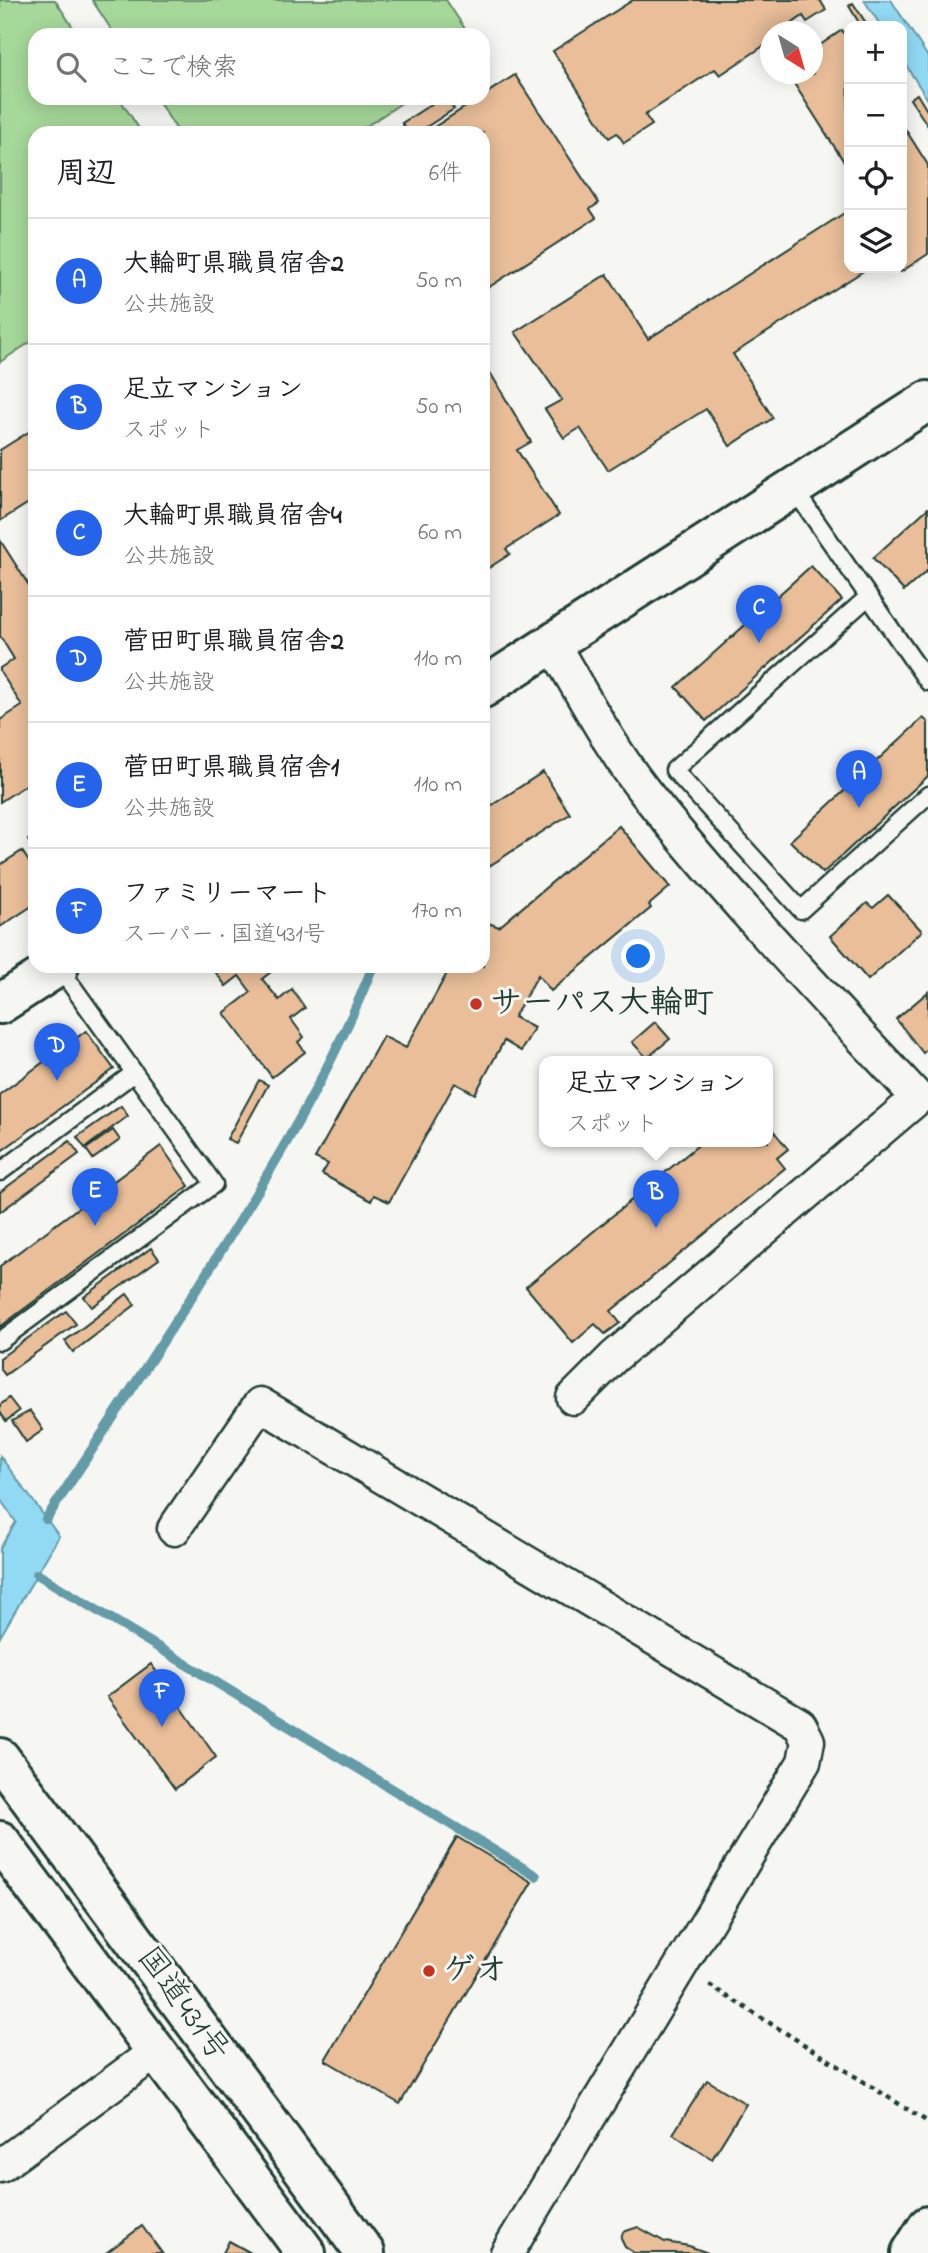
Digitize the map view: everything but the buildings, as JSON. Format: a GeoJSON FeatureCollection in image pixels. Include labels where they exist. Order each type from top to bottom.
{"type":"FeatureCollection","features":[{"type":"Feature","properties":{"kind":"main road"},"geometry":{"type":"LineString","coordinates":[[490,683],[928,401]]}},
{"type":"Feature","properties":{"kind":"main road"},"geometry":{"type":"LineString","coordinates":[[0,1004],[48,973]]}},
{"type":"Feature","properties":{"kind":"main road","name":"国道431号"},"geometry":{"type":"LineString","coordinates":[[0,1758],[365,2253]]}},
{"type":"Feature","properties":{"kind":"main road","name":"国道431号"},"geometry":{"type":"LineString","coordinates":[[0,1841],[306,2253]]}},
{"type":"Feature","properties":{"kind":"main road"},"geometry":{"type":"LineString","coordinates":[[911,2253],[928,2226]]}},
{"type":"Feature","properties":{"kind":"street"},"geometry":{"type":"LineString","coordinates":[[552,643],[626,765],[645,791],[768,937],[923,1094],[614,1357],[573,1398]]}},
{"type":"Feature","properties":{"kind":"street"},"geometry":{"type":"LineString","coordinates":[[174,1529],[260,1404],[800,1725],[808,1741],[804,1762],[507,2253]]}},
{"type":"Feature","properties":{"kind":"street"},"geometry":{"type":"LineString","coordinates":[[0,2166],[157,2051]]}},
{"type":"Feature","properties":{"kind":"lane"},"geometry":{"type":"LineString","coordinates":[[793,488],[928,682]]}},
{"type":"Feature","properties":{"kind":"lane"},"geometry":{"type":"LineString","coordinates":[[868,597],[674,770],[801,910],[928,795]]}},
{"type":"Feature","properties":{"kind":"lane"},"geometry":{"type":"LineString","coordinates":[[0,1341],[214,1184],[64,973]]}},
{"type":"Feature","properties":{"kind":"lane"},"geometry":{"type":"LineString","coordinates":[[0,1172],[134,1073]]}},
{"type":"Feature","properties":{"kind":"path"},"geometry":{"type":"LineString","coordinates":[[680,1967],[928,2122]]}},
{"type":"Feature","properties":{"kind":"green space"},"geometry":{"type":"Polygon","coordinates":[[[0,0],[55,0],[73,28],[28,28],[28,105],[124,105],[137,126],[28,126],[28,344],[0,362],[0,0]]]}},
{"type":"Feature","properties":{"kind":"green space"},"geometry":{"type":"Polygon","coordinates":[[[92,0],[446,0],[464,28],[110,28],[92,0]]]}},
{"type":"Feature","properties":{"kind":"green space"},"geometry":{"type":"Polygon","coordinates":[[[161,105],[398,105],[367,126],[174,126],[161,105]]]}},
{"type":"Feature","properties":{"kind":"water"},"geometry":{"type":"Polygon","coordinates":[[[864,0],[891,0],[905,21],[878,21],[864,0]]]}},
{"type":"Feature","properties":{"kind":"water"},"geometry":{"type":"Polygon","coordinates":[[[907,25],[928,57],[928,100],[907,67],[907,25]]]}},
{"type":"Feature","properties":{"kind":"water"},"geometry":{"type":"Polygon","coordinates":[[[0,1456],[59,1536],[0,1637],[0,1548],[16,1522],[0,1499],[0,1456]]]}},
{"type":"Feature","properties":{"kind":"waterway"},"geometry":{"type":"LineString","coordinates":[[46,1519],[194,1293],[280,1153],[321,1080],[370,973]]}},
{"type":"Feature","properties":{"kind":"waterway"},"geometry":{"type":"LineString","coordinates":[[37,1574],[536,1876]]}},
{"type":"Feature","properties":{"kind":"place","name":"大輪町県職員宿舎4"},"geometry":{"type":"Point","coordinates":[759,643]}},
{"type":"Feature","properties":{"kind":"place","name":"大輪町県職員宿舎2"},"geometry":{"type":"Point","coordinates":[859,808]}},
{"type":"Feature","properties":{"kind":"place","name":"サーパス大輪町"},"geometry":{"type":"Point","coordinates":[476,1004]}},
{"type":"Feature","properties":{"kind":"place","name":"菅田町県職員宿舎2"},"geometry":{"type":"Point","coordinates":[57,1081]}},
{"type":"Feature","properties":{"kind":"place","name":"菅田町県職員宿舎1"},"geometry":{"type":"Point","coordinates":[95,1226]}},
{"type":"Feature","properties":{"kind":"place","name":"足立マンション"},"geometry":{"type":"Point","coordinates":[656,1228]}},
{"type":"Feature","properties":{"kind":"place","name":"ファミリーマート"},"geometry":{"type":"Point","coordinates":[162,1727]}},
{"type":"Feature","properties":{"kind":"place","name":"ゲオ"},"geometry":{"type":"Point","coordinates":[429,1971]}}]}
